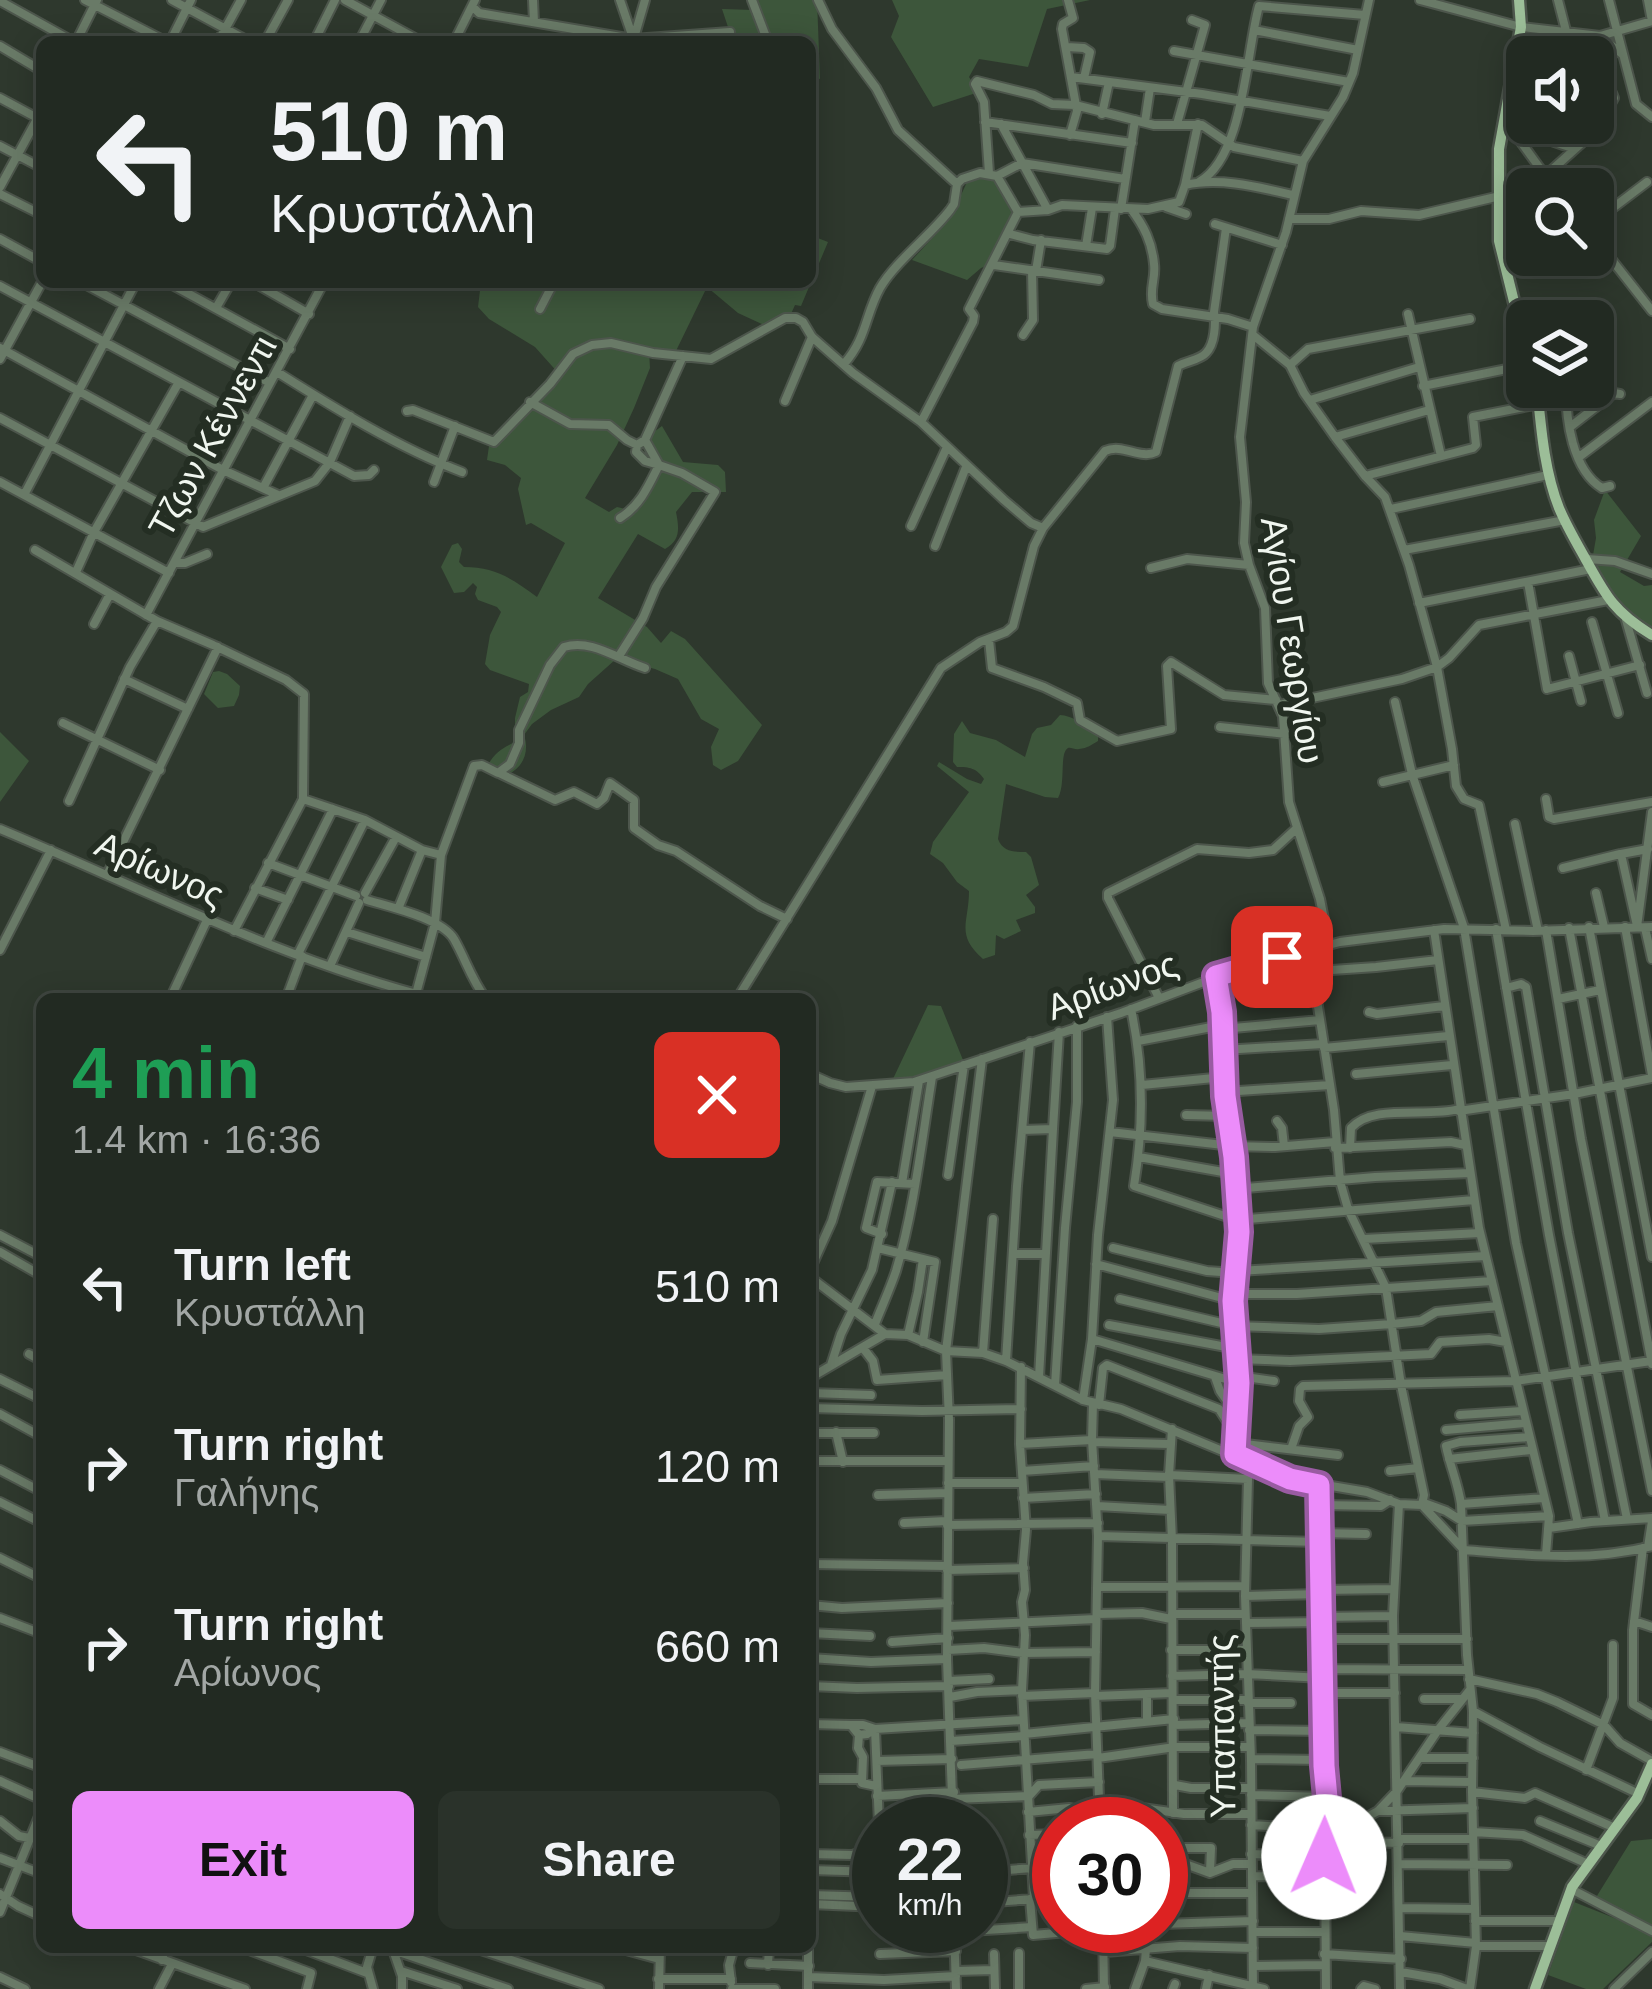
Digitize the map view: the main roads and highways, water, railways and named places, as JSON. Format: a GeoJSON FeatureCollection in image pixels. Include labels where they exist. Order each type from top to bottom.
{"type":"FeatureCollection","features":[{"type":"Feature","properties":{"kind":"main road"},"geometry":{"type":"LineString","coordinates":[[1519,0],[1521,36]]}},
{"type":"Feature","properties":{"kind":"main road"},"geometry":{"type":"LineString","coordinates":[[1506,130],[1499,149],[1499,241],[1516,300]]}},
{"type":"Feature","properties":{"kind":"main road"},"geometry":{"type":"LineString","coordinates":[[1540,408],[1550,475],[1565,520],[1608,600],[1625,619],[1652,634]]}},
{"type":"Feature","properties":{"kind":"main road"},"geometry":{"type":"LineString","coordinates":[[1535,1989],[1571,1889],[1639,1794],[1652,1763]]}}]}
